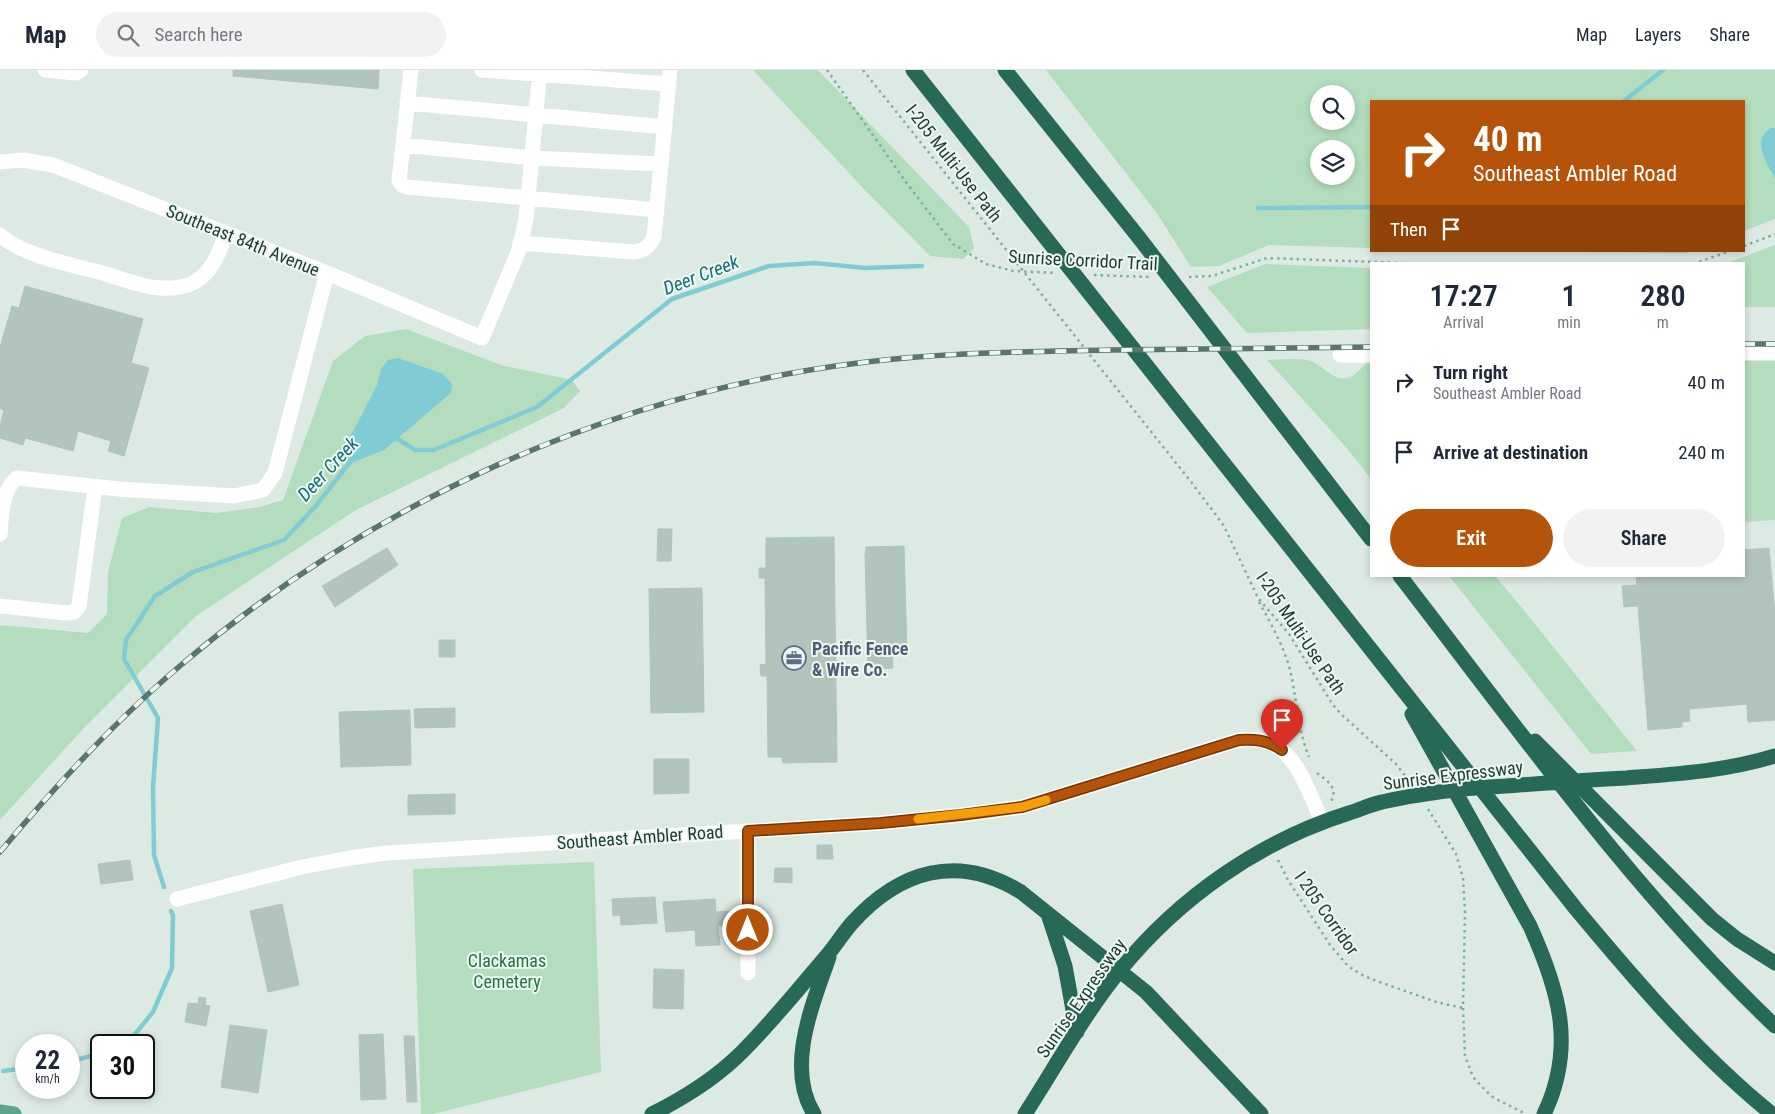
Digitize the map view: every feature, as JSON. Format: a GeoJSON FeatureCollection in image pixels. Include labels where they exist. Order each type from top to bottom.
{"type":"FeatureCollection","features":[{"type":"Feature","properties":{"kind":"highway"},"geometry":{"type":"LineString","coordinates":[[912,70],[1576,909],[1622,964],[1705,1053],[1772,1114]]}},
{"type":"Feature","properties":{"kind":"highway"},"geometry":{"type":"LineString","coordinates":[[1004,70],[1140,239],[1370,537]]}},
{"type":"Feature","properties":{"kind":"highway"},"geometry":{"type":"LineString","coordinates":[[1401,577],[1568,795],[1678,926],[1775,1026]]}},
{"type":"Feature","properties":{"kind":"highway"},"geometry":{"type":"LineString","coordinates":[[1389,674],[1530,926],[1546,962],[1557,998],[1561,1038],[1557,1077],[1544,1114]]}},
{"type":"Feature","properties":{"kind":"highway"},"geometry":{"type":"LineString","coordinates":[[1499,704],[1712,919],[1737,939],[1775,963]]}},
{"type":"Feature","properties":{"kind":"highway","name":"Sunrise Expressway"},"geometry":{"type":"LineString","coordinates":[[1025,1114],[1077,1032],[1120,971],[1144,943],[1184,905],[1218,879],[1270,846],[1322,821],[1381,802],[1430,794],[1500,786],[1662,775],[1731,767],[1775,756]]}},
{"type":"Feature","properties":{"kind":"highway"},"geometry":{"type":"LineString","coordinates":[[652,1114],[703,1084],[742,1052],[831,950],[852,923],[876,900],[915,877],[929,873],[960,871],[990,876],[1005,882],[1120,971],[1146,992],[1261,1114]]}},
{"type":"Feature","properties":{"kind":"highway"},"geometry":{"type":"LineString","coordinates":[[1048,914],[1065,966],[1077,1032]]}},
{"type":"Feature","properties":{"kind":"highway"},"geometry":{"type":"LineString","coordinates":[[814,1114],[802,1078],[804,1036],[831,950]]}},
{"type":"Feature","properties":{"kind":"main road"},"geometry":{"type":"LineString","coordinates":[[0,1112],[14,1114]]}},
{"type":"Feature","properties":{"kind":"street"},"geometry":{"type":"LineString","coordinates":[[44,70],[76,73],[82,70]]}},
{"type":"Feature","properties":{"kind":"street"},"geometry":{"type":"LineString","coordinates":[[411,70],[399,181],[402,185],[528,199],[657,210]]}},
{"type":"Feature","properties":{"kind":"street"},"geometry":{"type":"LineString","coordinates":[[482,70],[670,77],[654,237],[645,250],[634,252],[520,242],[526,219],[540,73]]}},
{"type":"Feature","properties":{"kind":"street"},"geometry":{"type":"LineString","coordinates":[[407,103],[665,127]]}},
{"type":"Feature","properties":{"kind":"street"},"geometry":{"type":"LineString","coordinates":[[403,144],[532,158],[661,164]]}},
{"type":"Feature","properties":{"kind":"street","name":"Southeast 84th Avenue"},"geometry":{"type":"LineString","coordinates":[[0,162],[22,160],[53,164],[327,273],[482,338],[520,242]]}},
{"type":"Feature","properties":{"kind":"street"},"geometry":{"type":"LineString","coordinates":[[0,235],[5,240],[26,251],[150,286],[172,288],[191,284],[206,274],[218,254],[226,234]]}},
{"type":"Feature","properties":{"kind":"street"},"geometry":{"type":"LineString","coordinates":[[0,534],[6,492],[10,483],[17,478],[95,486],[234,496],[262,490],[275,473],[327,273]]}},
{"type":"Feature","properties":{"kind":"street"},"geometry":{"type":"LineString","coordinates":[[1745,353],[1775,353]]}},
{"type":"Feature","properties":{"kind":"street"},"geometry":{"type":"LineString","coordinates":[[1340,355],[1370,355]]}},
{"type":"Feature","properties":{"kind":"street"},"geometry":{"type":"LineString","coordinates":[[0,606],[67,613],[74,612],[79,606],[95,486]]}},
{"type":"Feature","properties":{"kind":"street","name":"Southeast Ambler Road"},"geometry":{"type":"LineString","coordinates":[[177,898],[302,867],[350,858],[426,850],[881,823],[1022,807],[1239,740],[1256,739],[1275,745],[1290,758],[1322,821]]}},
{"type":"Feature","properties":{"kind":"street"},"geometry":{"type":"LineString","coordinates":[[748,831],[748,973]]}},
{"type":"Feature","properties":{"kind":"path","name":"Sunrise Corridor Trail"},"geometry":{"type":"LineString","coordinates":[[828,70],[906,182],[954,244],[986,264],[1012,271],[1060,274]]}},
{"type":"Feature","properties":{"kind":"path","name":"I-205 Multi-Use Path"},"geometry":{"type":"LineString","coordinates":[[863,70],[1128,402],[1218,518],[1229,536],[1258,598],[1289,634],[1333,705],[1399,768],[1414,788]]}},
{"type":"Feature","properties":{"kind":"path"},"geometry":{"type":"LineString","coordinates":[[1745,246],[1775,234]]}},
{"type":"Feature","properties":{"kind":"path"},"geometry":{"type":"LineString","coordinates":[[1699,262],[1727,252]]}},
{"type":"Feature","properties":{"kind":"path"},"geometry":{"type":"LineString","coordinates":[[1184,277],[1212,276],[1267,258],[1375,262]]}},
{"type":"Feature","properties":{"kind":"path","name":"Sunrise Corridor Trail"},"geometry":{"type":"LineString","coordinates":[[1088,275],[1155,277]]}},
{"type":"Feature","properties":{"kind":"path"},"geometry":{"type":"LineString","coordinates":[[1258,598],[1278,638],[1289,666],[1304,745],[1310,762]]}},
{"type":"Feature","properties":{"kind":"path"},"geometry":{"type":"LineString","coordinates":[[1314,770],[1330,783],[1334,790],[1334,797],[1322,821]]}},
{"type":"Feature","properties":{"kind":"path"},"geometry":{"type":"LineString","coordinates":[[1425,804],[1449,840],[1462,869],[1465,912],[1463,1008],[1465,1056],[1468,1066],[1473,1077],[1494,1098],[1526,1114]]}},
{"type":"Feature","properties":{"kind":"path","name":"I 205 Corridor"},"geometry":{"type":"LineString","coordinates":[[1270,846],[1288,880],[1330,945],[1348,966],[1364,976],[1377,981],[1436,1002],[1463,1008]]}},
{"type":"Feature","properties":{"kind":"green space"},"geometry":{"type":"Polygon","coordinates":[[[753,70],[818,70],[969,227],[974,248],[963,259],[930,256],[863,188],[753,70]]]}},
{"type":"Feature","properties":{"kind":"green space"},"geometry":{"type":"Polygon","coordinates":[[[1046,70],[1775,70],[1775,219],[1745,231],[1745,100],[1370,100],[1370,248],[1269,245],[1219,266],[1191,267],[1156,212],[1046,70]]]}},
{"type":"Feature","properties":{"kind":"green space"},"geometry":{"type":"Polygon","coordinates":[[[1775,245],[1775,307],[1745,307],[1745,262],[1730,262],[1775,245]]]}},
{"type":"Feature","properties":{"kind":"green space"},"geometry":{"type":"Polygon","coordinates":[[[1584,252],[1688,252],[1686,253],[1584,252]]]}},
{"type":"Feature","properties":{"kind":"green space"},"geometry":{"type":"Polygon","coordinates":[[[1265,264],[1370,268],[1370,329],[1247,333],[1207,287],[1265,264]]]}},
{"type":"Feature","properties":{"kind":"green space"},"geometry":{"type":"Polygon","coordinates":[[[406,329],[501,365],[572,380],[580,391],[564,408],[356,510],[196,616],[82,730],[0,820],[0,625],[88,633],[107,614],[108,572],[122,518],[149,507],[216,513],[260,507],[283,500],[333,361],[365,336],[406,329]]]}},
{"type":"Feature","properties":{"kind":"green space"},"geometry":{"type":"Polygon","coordinates":[[[1745,359],[1775,359],[1775,520],[1745,522],[1745,359]]]}},
{"type":"Feature","properties":{"kind":"green space"},"geometry":{"type":"Polygon","coordinates":[[[1267,360],[1309,360],[1333,376],[1342,378],[1350,377],[1370,361],[1370,478],[1345,446],[1267,360]]]}},
{"type":"Feature","properties":{"kind":"green space"},"geometry":{"type":"Polygon","coordinates":[[[1450,577],[1496,577],[1637,751],[1591,754],[1450,577]]]}},
{"type":"Feature","properties":{"kind":"green space","name":"Clackamas Cemetery"},"geometry":{"type":"Polygon","coordinates":[[[594,862],[601,1072],[433,1114],[421,1114],[413,869],[594,862]]]}},
{"type":"Feature","properties":{"kind":"water"},"geometry":{"type":"Polygon","coordinates":[[[1771,128],[1775,128],[1775,178],[1762,152],[1761,145],[1765,133],[1771,128]]]}},
{"type":"Feature","properties":{"kind":"water"},"geometry":{"type":"Polygon","coordinates":[[[398,358],[443,374],[452,384],[451,393],[384,450],[348,464],[337,459],[336,454],[354,430],[377,385],[381,369],[388,360],[398,358]]]}},
{"type":"Feature","properties":{"kind":"building"},"geometry":{"type":"Polygon","coordinates":[[[233,70],[379,70],[378,89],[233,76],[233,70]]]}},
{"type":"Feature","properties":{"kind":"building"},"geometry":{"type":"Polygon","coordinates":[[[25,286],[143,319],[131,363],[149,368],[124,456],[108,451],[111,441],[78,431],[73,451],[25,438],[23,445],[0,438],[0,426],[4,410],[0,409],[0,347],[12,306],[19,308],[25,286]]]}},
{"type":"Feature","properties":{"kind":"building"},"geometry":{"type":"Polygon","coordinates":[[[658,529],[672,529],[671,561],[657,561],[658,529]]]}},
{"type":"Feature","properties":{"kind":"building"},"geometry":{"type":"Polygon","coordinates":[[[834,537],[837,762],[783,763],[782,757],[768,757],[767,676],[761,676],[760,665],[766,664],[765,578],[759,578],[759,568],[766,568],[766,538],[834,537]]]}},
{"type":"Feature","properties":{"kind":"building"},"geometry":{"type":"Polygon","coordinates":[[[904,546],[907,655],[892,656],[893,668],[868,669],[866,547],[904,546]]]}},
{"type":"Feature","properties":{"kind":"building"},"geometry":{"type":"Polygon","coordinates":[[[387,548],[398,565],[335,607],[322,586],[387,548]]]}},
{"type":"Feature","properties":{"kind":"building"},"geometry":{"type":"Polygon","coordinates":[[[1769,548],[1775,615],[1775,720],[1748,722],[1747,704],[1689,709],[1690,721],[1682,722],[1682,727],[1648,730],[1638,606],[1624,607],[1622,586],[1637,585],[1636,577],[1745,577],[1745,550],[1769,548]]]}},
{"type":"Feature","properties":{"kind":"building"},"geometry":{"type":"Polygon","coordinates":[[[702,588],[704,712],[651,713],[649,589],[702,588]]]}},
{"type":"Feature","properties":{"kind":"building"},"geometry":{"type":"Polygon","coordinates":[[[439,640],[455,640],[455,657],[439,657],[439,640]]]}},
{"type":"Feature","properties":{"kind":"building"},"geometry":{"type":"Polygon","coordinates":[[[455,708],[455,727],[415,728],[414,709],[455,708]]]}},
{"type":"Feature","properties":{"kind":"building"},"geometry":{"type":"Polygon","coordinates":[[[410,710],[411,765],[341,767],[339,712],[410,710]]]}},
{"type":"Feature","properties":{"kind":"building"},"geometry":{"type":"Polygon","coordinates":[[[654,759],[689,759],[689,793],[654,794],[654,759]]]}},
{"type":"Feature","properties":{"kind":"building"},"geometry":{"type":"Polygon","coordinates":[[[455,794],[455,814],[408,815],[408,795],[455,794]]]}},
{"type":"Feature","properties":{"kind":"building"},"geometry":{"type":"Polygon","coordinates":[[[817,845],[832,845],[833,859],[817,859],[817,845]]]}},
{"type":"Feature","properties":{"kind":"building"},"geometry":{"type":"Polygon","coordinates":[[[130,860],[133,880],[101,884],[98,864],[130,860]]]}},
{"type":"Feature","properties":{"kind":"building"},"geometry":{"type":"Polygon","coordinates":[[[775,868],[792,868],[792,883],[774,882],[775,868]]]}},
{"type":"Feature","properties":{"kind":"building"},"geometry":{"type":"Polygon","coordinates":[[[655,897],[657,923],[621,925],[620,915],[613,916],[612,899],[655,897]]]}},
{"type":"Feature","properties":{"kind":"building"},"geometry":{"type":"Polygon","coordinates":[[[715,899],[716,912],[733,911],[734,925],[718,926],[720,945],[696,946],[695,930],[666,932],[663,902],[715,899]]]}},
{"type":"Feature","properties":{"kind":"building"},"geometry":{"type":"Polygon","coordinates":[[[282,904],[299,985],[268,992],[250,911],[282,904]]]}},
{"type":"Feature","properties":{"kind":"building"},"geometry":{"type":"Polygon","coordinates":[[[654,969],[684,970],[683,1009],[653,1008],[654,969]]]}},
{"type":"Feature","properties":{"kind":"building"},"geometry":{"type":"Polygon","coordinates":[[[199,997],[206,998],[205,1005],[210,1006],[206,1026],[185,1022],[188,1003],[198,1004],[199,997]]]}},
{"type":"Feature","properties":{"kind":"building"},"geometry":{"type":"Polygon","coordinates":[[[230,1025],[267,1030],[258,1093],[221,1087],[230,1025]]]}},
{"type":"Feature","properties":{"kind":"building"},"geometry":{"type":"Polygon","coordinates":[[[383,1034],[386,1099],[361,1100],[359,1035],[383,1034]]]}},
{"type":"Feature","properties":{"kind":"building"},"geometry":{"type":"Polygon","coordinates":[[[404,1036],[414,1036],[417,1102],[407,1102],[404,1036]]]}},
{"type":"Feature","properties":{"kind":"waterway","name":"Deer Creek"},"geometry":{"type":"LineString","coordinates":[[1625,100],[1663,70]]}},
{"type":"Feature","properties":{"kind":"waterway","name":"Deer Creek"},"geometry":{"type":"LineString","coordinates":[[1258,208],[1370,207]]}},
{"type":"Feature","properties":{"kind":"waterway","name":"Deer Creek"},"geometry":{"type":"LineString","coordinates":[[394,439],[398,439],[415,450],[434,450],[537,407],[672,299],[769,266],[815,263],[865,268],[922,266]]}},
{"type":"Feature","properties":{"kind":"waterway","name":"Deer Creek"},"geometry":{"type":"LineString","coordinates":[[164,887],[154,855],[153,787],[158,718],[124,659],[126,640],[155,596],[193,572],[284,540],[314,508],[351,461]]}},
{"type":"Feature","properties":{"kind":"waterway","name":"Deer Creek"},"geometry":{"type":"LineString","coordinates":[[135,1034],[153,1012],[172,968],[173,915],[171,911]]}},
{"type":"Feature","properties":{"kind":"waterway","name":"Deer Creek"},"geometry":{"type":"LineString","coordinates":[[80,1059],[90,1056]]}},
{"type":"Feature","properties":{"kind":"waterway","name":"Deer Creek"},"geometry":{"type":"LineString","coordinates":[[3,1071],[15,1069]]}},
{"type":"Feature","properties":{"kind":"railway"},"geometry":{"type":"LineString","coordinates":[[1745,344],[1775,344]]}},
{"type":"Feature","properties":{"kind":"railway"},"geometry":{"type":"LineString","coordinates":[[0,852],[64,778],[109,731],[181,665],[255,607],[332,554],[413,506],[498,465],[585,429],[674,400],[765,378],[890,359],[1016,352],[1370,347]]}},
{"type":"Feature","properties":{"kind":"slow traffic"},"geometry":{"type":"LineString","coordinates":[[918,819],[1022,807],[1046,800]]}},
{"type":"Feature","properties":{"kind":"place","name":"Pacific Fence & Wire Co."},"geometry":{"type":"Point","coordinates":[794,658]}},
{"type":"Feature","properties":{"kind":"route"},"geometry":{"type":"LineString","coordinates":[[748,930],[748,831],[881,823],[1022,807],[1239,740],[1256,739],[1275,745],[1282,750]]}}]}
